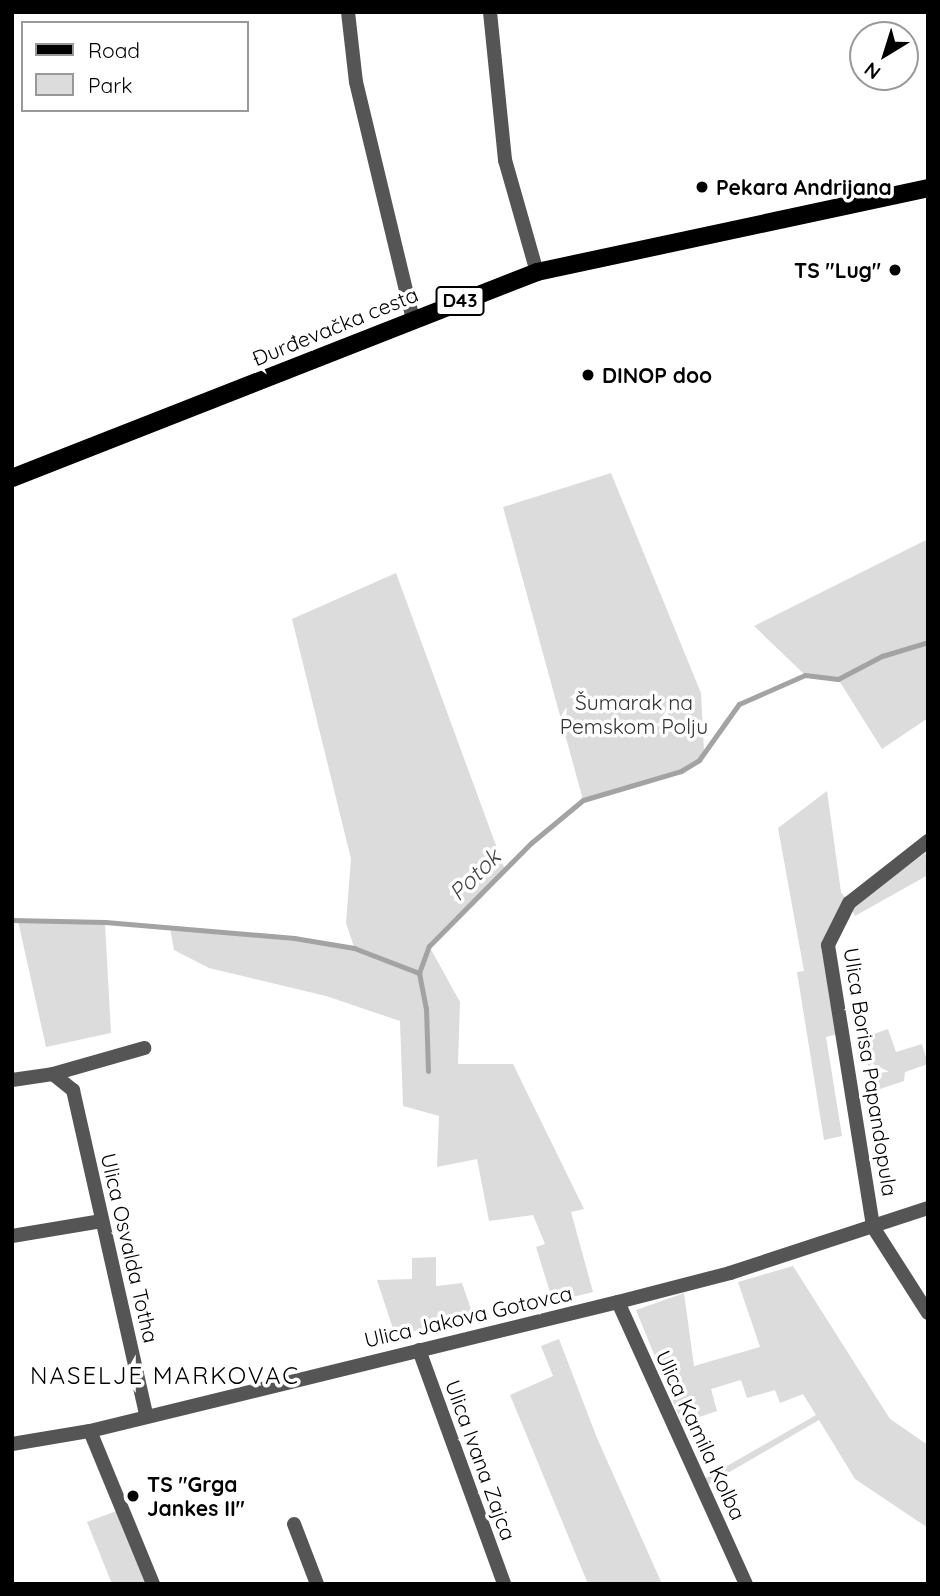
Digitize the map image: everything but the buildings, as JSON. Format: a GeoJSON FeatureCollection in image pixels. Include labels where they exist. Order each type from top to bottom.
{"type":"FeatureCollection","features":[{"type":"Feature","properties":{"kind":"main road","name":"Đurđevačka cesta"},"geometry":{"type":"LineString","coordinates":[[12,478],[537,272],[928,188]]}},
{"type":"Feature","properties":{"kind":"street"},"geometry":{"type":"LineString","coordinates":[[348,12],[356,82],[413,319]]}},
{"type":"Feature","properties":{"kind":"street"},"geometry":{"type":"LineString","coordinates":[[489,12],[505,160],[537,272]]}},
{"type":"Feature","properties":{"kind":"street","name":"Ulica Borisa Papandopula"},"geometry":{"type":"LineString","coordinates":[[873,1227],[828,945],[849,903],[928,841]]}},
{"type":"Feature","properties":{"kind":"street"},"geometry":{"type":"LineString","coordinates":[[12,1080],[53,1074],[144,1048]]}},
{"type":"Feature","properties":{"kind":"street","name":"Ulica Osvalda Totha"},"geometry":{"type":"LineString","coordinates":[[53,1074],[73,1090],[146,1415]]}},
{"type":"Feature","properties":{"kind":"street","name":"Ulica Jakova Gotovca"},"geometry":{"type":"LineString","coordinates":[[12,1444],[90,1431],[146,1415],[618,1303],[928,1208]]}},
{"type":"Feature","properties":{"kind":"street"},"geometry":{"type":"LineString","coordinates":[[12,1236],[102,1221]]}},
{"type":"Feature","properties":{"kind":"street"},"geometry":{"type":"LineString","coordinates":[[873,1227],[928,1313]]}},
{"type":"Feature","properties":{"kind":"street","name":"Ulica Kamila Kolba"},"geometry":{"type":"LineString","coordinates":[[618,1303],[746,1584]]}},
{"type":"Feature","properties":{"kind":"street","name":"Ulica Ivana Zajca"},"geometry":{"type":"LineString","coordinates":[[419,1350],[504,1584]]}},
{"type":"Feature","properties":{"kind":"street"},"geometry":{"type":"LineString","coordinates":[[90,1431],[153,1584]]}},
{"type":"Feature","properties":{"kind":"street"},"geometry":{"type":"LineString","coordinates":[[294,1524],[317,1584]]}},
{"type":"Feature","properties":{"kind":"green space","name":"Šumarak na Pemskom Polju"},"geometry":{"type":"Polygon","coordinates":[[[611,473],[701,693],[704,750],[699,760],[681,771],[583,800],[503,507],[611,473]]]}},
{"type":"Feature","properties":{"kind":"green space"},"geometry":{"type":"Polygon","coordinates":[[[928,539],[928,718],[882,749],[838,679],[805,675],[754,626],[928,539]]]}},
{"type":"Feature","properties":{"kind":"green space"},"geometry":{"type":"Polygon","coordinates":[[[396,573],[505,870],[429,946],[460,1002],[458,1064],[513,1064],[584,1209],[571,1212],[593,1292],[553,1302],[536,1247],[545,1244],[533,1215],[489,1221],[477,1159],[437,1167],[439,1116],[403,1106],[400,1021],[326,996],[209,968],[174,950],[170,928],[354,947],[346,923],[351,859],[292,619],[396,573]]]}},
{"type":"Feature","properties":{"kind":"green space"},"geometry":{"type":"Polygon","coordinates":[[[827,791],[841,892],[849,903],[828,945],[842,1033],[826,1037],[842,1136],[824,1140],[797,972],[804,971],[778,828],[827,791]]]}},
{"type":"Feature","properties":{"kind":"green space"},"geometry":{"type":"Polygon","coordinates":[[[928,851],[928,875],[855,916],[851,908],[928,851]]]}},
{"type":"Feature","properties":{"kind":"green space"},"geometry":{"type":"Polygon","coordinates":[[[18,921],[105,924],[111,1033],[46,1047],[18,921]]]}},
{"type":"Feature","properties":{"kind":"green space"},"geometry":{"type":"Polygon","coordinates":[[[888,1029],[896,1052],[922,1044],[928,1064],[905,1072],[904,1081],[877,1090],[859,1039],[888,1029]]]}},
{"type":"Feature","properties":{"kind":"green space"},"geometry":{"type":"Polygon","coordinates":[[[436,1257],[436,1286],[462,1283],[474,1318],[395,1335],[377,1280],[412,1279],[412,1258],[436,1257]]]}},
{"type":"Feature","properties":{"kind":"green space"},"geometry":{"type":"Polygon","coordinates":[[[793,1266],[890,1419],[928,1445],[928,1528],[855,1479],[819,1420],[702,1488],[699,1482],[816,1415],[803,1394],[780,1403],[775,1390],[747,1398],[741,1380],[711,1389],[717,1411],[682,1423],[636,1310],[684,1293],[694,1366],[760,1347],[738,1282],[793,1266]]]}},
{"type":"Feature","properties":{"kind":"green space"},"geometry":{"type":"Polygon","coordinates":[[[559,1339],[597,1438],[662,1584],[588,1584],[510,1395],[553,1376],[541,1346],[559,1339]]]}},
{"type":"Feature","properties":{"kind":"green space"},"geometry":{"type":"Polygon","coordinates":[[[119,1510],[152,1584],[112,1584],[87,1522],[119,1510]]]}},
{"type":"Feature","properties":{"kind":"waterway","name":"Potok"},"geometry":{"type":"LineString","coordinates":[[12,920],[105,922],[294,938],[354,948],[419,973],[429,946],[531,843],[583,800],[681,771],[699,760],[739,704],[805,675],[838,679],[882,656],[928,642]]}},
{"type":"Feature","properties":{"kind":"waterway"},"geometry":{"type":"LineString","coordinates":[[419,973],[426,1008],[428,1071]]}},
{"type":"Feature","properties":{"kind":"place","name":"Pekara Andrijana"},"geometry":{"type":"Point","coordinates":[702,187]}},
{"type":"Feature","properties":{"kind":"place","name":"TS \"Lug\""},"geometry":{"type":"Point","coordinates":[895,270]}},
{"type":"Feature","properties":{"kind":"place","name":"DINOP doo"},"geometry":{"type":"Point","coordinates":[588,375]}},
{"type":"Feature","properties":{"kind":"place","name":"TS \"Grga Jankes II\""},"geometry":{"type":"Point","coordinates":[133,1496]}},
{"type":"Feature","properties":{"kind":"district","name":"NASELJE MARKOVAC"},"geometry":{"type":"Point","coordinates":[165,1376]}}]}
